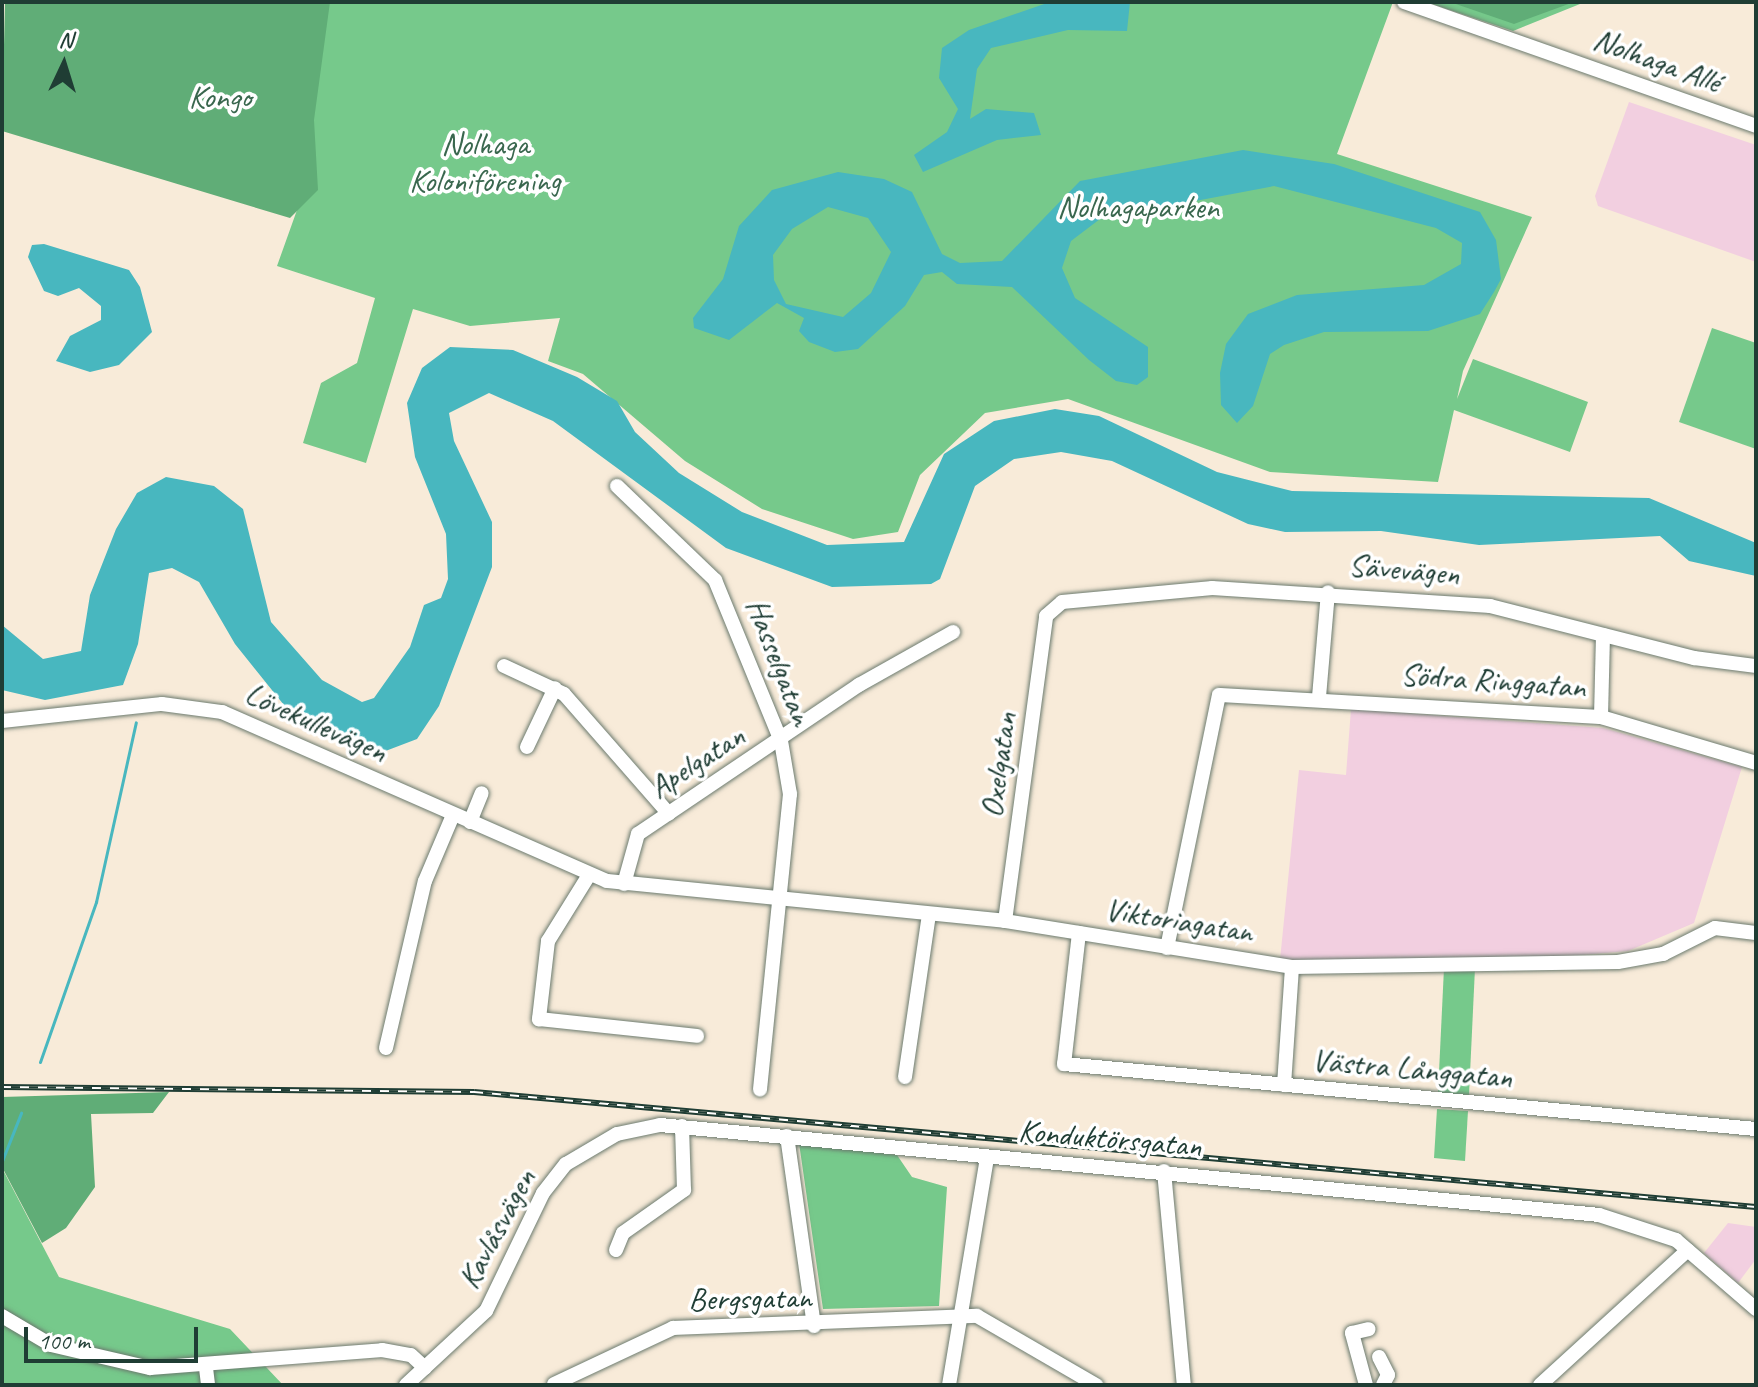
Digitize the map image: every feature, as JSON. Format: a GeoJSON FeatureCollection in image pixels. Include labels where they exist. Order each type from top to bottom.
{"type":"FeatureCollection","features":[{"type":"Feature","properties":{"kind":"street","name":"Nolhaga Allé"},"geometry":{"type":"LineString","coordinates":[[1404,2],[1756,126]]}},
{"type":"Feature","properties":{"kind":"street","name":"Hasselgatan"},"geometry":{"type":"LineString","coordinates":[[617,486],[715,580],[781,741],[790,794],[760,1089]]}},
{"type":"Feature","properties":{"kind":"street","name":"Sävevägen"},"geometry":{"type":"LineString","coordinates":[[1046,616],[1062,602],[1166,591],[1328,592],[1518,609],[1603,635],[1756,666]]}},
{"type":"Feature","properties":{"kind":"street"},"geometry":{"type":"LineString","coordinates":[[1319,697],[1328,592]]}},
{"type":"Feature","properties":{"kind":"street","name":"Oxelgatan"},"geometry":{"type":"LineString","coordinates":[[1005,921],[1046,616]]}},
{"type":"Feature","properties":{"kind":"street","name":"Apelgatan"},"geometry":{"type":"LineString","coordinates":[[624,884],[629,847],[669,814],[953,632]]}},
{"type":"Feature","properties":{"kind":"street"},"geometry":{"type":"LineString","coordinates":[[1601,717],[1603,635]]}},
{"type":"Feature","properties":{"kind":"street"},"geometry":{"type":"LineString","coordinates":[[504,666],[555,688],[669,814]]}},
{"type":"Feature","properties":{"kind":"street"},"geometry":{"type":"LineString","coordinates":[[527,747],[555,688]]}},
{"type":"Feature","properties":{"kind":"street","name":"Södra Ringgatan"},"geometry":{"type":"LineString","coordinates":[[1167,948],[1219,695],[1319,697],[1601,717],[1756,763]]}},
{"type":"Feature","properties":{"kind":"street","name":"Lövekullevägen"},"geometry":{"type":"LineString","coordinates":[[2,721],[162,704],[222,712],[589,875]]}},
{"type":"Feature","properties":{"kind":"street"},"geometry":{"type":"LineString","coordinates":[[470,822],[482,793]]}},
{"type":"Feature","properties":{"kind":"street"},"geometry":{"type":"LineString","coordinates":[[386,1048],[425,881],[453,815]]}},
{"type":"Feature","properties":{"kind":"street"},"geometry":{"type":"LineString","coordinates":[[589,875],[548,941],[539,1019],[697,1036]]}},
{"type":"Feature","properties":{"kind":"street","name":"Viktoriagatan"},"geometry":{"type":"LineString","coordinates":[[589,875],[624,884],[780,902],[1005,921],[1292,967],[1618,962],[1663,954],[1715,928],[1756,933]]}},
{"type":"Feature","properties":{"kind":"street"},"geometry":{"type":"LineString","coordinates":[[905,1077],[929,915]]}},
{"type":"Feature","properties":{"kind":"street","name":"Västra Långgatan"},"geometry":{"type":"LineString","coordinates":[[1079,933],[1064,1064],[1756,1129]]}},
{"type":"Feature","properties":{"kind":"street"},"geometry":{"type":"LineString","coordinates":[[1284,1085],[1292,967]]}},
{"type":"Feature","properties":{"kind":"street"},"geometry":{"type":"LineString","coordinates":[[616,1250],[623,1233],[684,1190],[682,1126]]}},
{"type":"Feature","properties":{"kind":"street","name":"Konduktörsgatan"},"geometry":{"type":"LineString","coordinates":[[566,1164],[617,1134],[682,1126],[1599,1215],[1657,1229],[1688,1250]]}},
{"type":"Feature","properties":{"kind":"street"},"geometry":{"type":"LineString","coordinates":[[787,1136],[814,1326]]}},
{"type":"Feature","properties":{"kind":"street"},"geometry":{"type":"LineString","coordinates":[[949,1385],[987,1157]]}},
{"type":"Feature","properties":{"kind":"street","name":"Kavlåsvägen"},"geometry":{"type":"LineString","coordinates":[[406,1385],[495,1298],[543,1193],[566,1164]]}},
{"type":"Feature","properties":{"kind":"street"},"geometry":{"type":"LineString","coordinates":[[1164,1171],[1184,1385]]}},
{"type":"Feature","properties":{"kind":"street"},"geometry":{"type":"LineString","coordinates":[[1540,1385],[1688,1250],[1756,1309]]}},
{"type":"Feature","properties":{"kind":"street"},"geometry":{"type":"LineString","coordinates":[[2,1316],[28,1336],[107,1363],[206,1368],[382,1350],[411,1355],[425,1368]]}},
{"type":"Feature","properties":{"kind":"street","name":"Bergsgatan"},"geometry":{"type":"LineString","coordinates":[[554,1384],[673,1328],[814,1326],[977,1316],[1000,1325],[1096,1385]]}},
{"type":"Feature","properties":{"kind":"street"},"geometry":{"type":"LineString","coordinates":[[1366,1385],[1352,1333],[1369,1329]]}},
{"type":"Feature","properties":{"kind":"street"},"geometry":{"type":"LineString","coordinates":[[1379,1357],[1388,1375],[1383,1385]]}},
{"type":"Feature","properties":{"kind":"street"},"geometry":{"type":"LineString","coordinates":[[206,1368],[208,1385]]}},
{"type":"Feature","properties":{"kind":"shaded area"},"geometry":{"type":"Polygon","coordinates":[[[1629,102],[1756,145],[1756,262],[1598,206],[1595,196],[1629,102]]]}},
{"type":"Feature","properties":{"kind":"shaded area"},"geometry":{"type":"Polygon","coordinates":[[[1351,709],[1603,728],[1742,767],[1694,923],[1628,951],[1500,962],[1280,960],[1299,770],[1346,775],[1351,709]]]}},
{"type":"Feature","properties":{"kind":"shaded area"},"geometry":{"type":"Polygon","coordinates":[[[1728,1223],[1756,1227],[1756,1259],[1738,1283],[1704,1253],[1728,1223]]]}},
{"type":"Feature","properties":{"kind":"green space","name":"Kongo"},"geometry":{"type":"Polygon","coordinates":[[[5,2],[330,2],[314,120],[318,190],[290,218],[2,131],[5,2]]]}},
{"type":"Feature","properties":{"kind":"green space","name":"Nolhagaparken"},"geometry":{"type":"Polygon","coordinates":[[[23,2],[1393,2],[1337,154],[1532,217],[1463,371],[1457,399],[1473,359],[1588,402],[1570,452],[1454,410],[1438,482],[1270,472],[1068,399],[985,413],[920,475],[898,532],[853,539],[762,509],[685,461],[583,374],[548,361],[560,318],[470,326],[413,309],[366,463],[303,443],[321,383],[357,363],[375,298],[277,266],[297,210],[23,2]]]}},
{"type":"Feature","properties":{"kind":"green space"},"geometry":{"type":"Polygon","coordinates":[[[1426,2],[1585,2],[1513,31],[1426,2]]]}},
{"type":"Feature","properties":{"kind":"green space"},"geometry":{"type":"Polygon","coordinates":[[[1450,2],[1574,2],[1514,24],[1450,2]]]}},
{"type":"Feature","properties":{"kind":"green space"},"geometry":{"type":"Polygon","coordinates":[[[1712,328],[1756,343],[1756,449],[1679,422],[1712,328]]]}},
{"type":"Feature","properties":{"kind":"green space"},"geometry":{"type":"Polygon","coordinates":[[[1444,968],[1475,968],[1469,1095],[1438,1093],[1444,968]]]}},
{"type":"Feature","properties":{"kind":"green space"},"geometry":{"type":"Polygon","coordinates":[[[169,1092],[153,1113],[91,1114],[95,1187],[66,1228],[42,1243],[2,1167],[2,1097],[169,1092]]]}},
{"type":"Feature","properties":{"kind":"green space"},"geometry":{"type":"Polygon","coordinates":[[[1437,1109],[1468,1111],[1465,1161],[1434,1158],[1437,1109]]]}},
{"type":"Feature","properties":{"kind":"green space"},"geometry":{"type":"Polygon","coordinates":[[[799,1143],[897,1155],[912,1177],[947,1187],[939,1306],[823,1309],[799,1143]]]}},
{"type":"Feature","properties":{"kind":"green space"},"geometry":{"type":"Polygon","coordinates":[[[2,1168],[59,1277],[230,1329],[283,1385],[2,1385],[2,1168]]]}},
{"type":"Feature","properties":{"kind":"water"},"geometry":{"type":"Polygon","coordinates":[[[1050,2],[1130,2],[1127,31],[1068,30],[991,48],[977,69],[970,119],[986,109],[1034,113],[1041,135],[997,140],[923,172],[914,155],[947,132],[958,109],[939,78],[942,48],[969,30],[1050,2]]]}},
{"type":"Feature","properties":{"kind":"water"},"geometry":{"type":"Polygon","coordinates":[[[1243,150],[1334,164],[1480,212],[1496,240],[1501,279],[1480,314],[1428,331],[1324,332],[1284,345],[1270,354],[1253,406],[1237,423],[1221,405],[1220,373],[1226,344],[1248,314],[1297,295],[1424,285],[1461,264],[1462,243],[1436,228],[1274,186],[1100,219],[1071,241],[1062,268],[1075,298],[1148,347],[1148,377],[1137,385],[1116,381],[1089,360],[1012,287],[957,284],[942,272],[924,275],[905,306],[858,349],[835,352],[809,342],[799,331],[804,318],[777,303],[729,340],[694,328],[693,318],[723,279],[739,226],[772,190],[838,172],[884,179],[912,192],[942,254],[960,263],[1002,261],[1080,181],[1243,150]],[[828,207],[792,229],[773,255],[774,280],[786,304],[843,317],[871,293],[891,252],[868,218],[828,207]]]}},
{"type":"Feature","properties":{"kind":"water"},"geometry":{"type":"Polygon","coordinates":[[[44,244],[129,270],[140,287],[152,332],[119,365],[90,372],[56,361],[70,336],[101,320],[101,306],[79,288],[58,296],[44,291],[28,257],[32,245],[44,244]]]}},
{"type":"Feature","properties":{"kind":"water"},"geometry":{"type":"Polygon","coordinates":[[[450,347],[513,350],[577,377],[617,401],[635,432],[679,473],[742,512],[827,545],[904,542],[944,454],[994,421],[1055,409],[1099,416],[1217,472],[1292,491],[1649,498],[1756,543],[1756,576],[1689,561],[1660,536],[1479,545],[1381,531],[1285,532],[1248,524],[1112,461],[1061,452],[1014,459],[975,486],[940,579],[931,584],[832,587],[726,548],[553,421],[489,393],[449,413],[454,441],[492,522],[492,567],[439,706],[417,739],[375,755],[288,710],[235,644],[199,582],[172,568],[149,573],[138,644],[123,685],[45,700],[2,690],[2,625],[43,659],[81,651],[90,595],[116,529],[137,493],[166,477],[214,486],[243,509],[271,622],[322,680],[362,702],[374,698],[410,647],[424,605],[441,598],[448,579],[446,534],[415,457],[407,403],[422,368],[450,347]]]}},
{"type":"Feature","properties":{"kind":"waterway"},"geometry":{"type":"LineString","coordinates":[[40,1062],[96,902],[136,722]]}},
{"type":"Feature","properties":{"kind":"waterway"},"geometry":{"type":"LineString","coordinates":[[2,1161],[21,1113]]}},
{"type":"Feature","properties":{"kind":"railway"},"geometry":{"type":"LineString","coordinates":[[2,1087],[474,1092],[1756,1207]]}},
{"type":"Feature","properties":{"kind":"park label","name":"Nolhaga Koloniförening"},"geometry":{"type":"Point","coordinates":[485,164]}}]}
